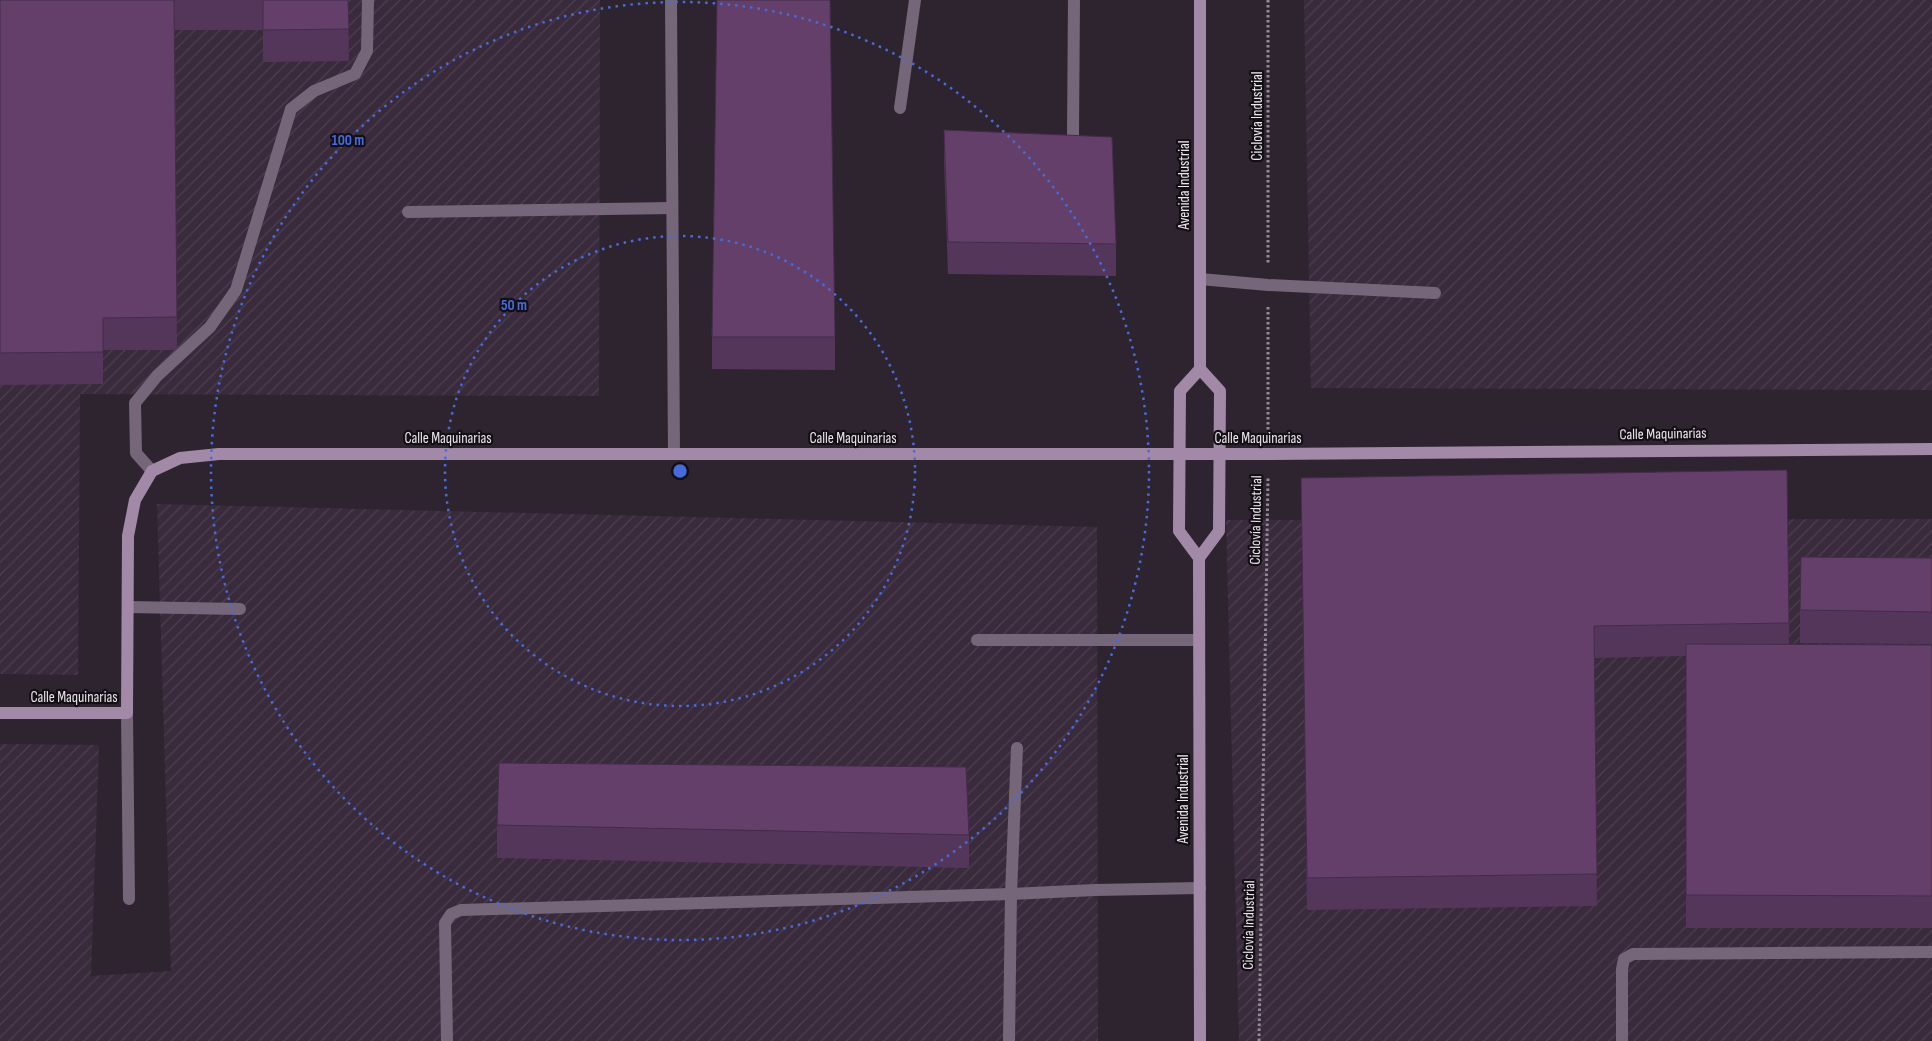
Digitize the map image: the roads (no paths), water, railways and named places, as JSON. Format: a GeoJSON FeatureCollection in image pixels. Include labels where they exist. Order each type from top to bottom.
{"type":"FeatureCollection","features":[{"type":"Feature","properties":{"kind":"street"},"geometry":{"type":"LineString","coordinates":[[152,471],[136,453],[136,403],[157,376],[210,327],[236,290],[291,109],[314,91],[355,74],[367,51],[368,0]]}},
{"type":"Feature","properties":{"kind":"street"},"geometry":{"type":"LineString","coordinates":[[671,0],[674,454]]}},
{"type":"Feature","properties":{"kind":"street"},"geometry":{"type":"LineString","coordinates":[[900,108],[915,0]]}},
{"type":"Feature","properties":{"kind":"street"},"geometry":{"type":"LineString","coordinates":[[1073,135],[1074,0]]}},
{"type":"Feature","properties":{"kind":"street","name":"Avenida Industrial"},"geometry":{"type":"LineString","coordinates":[[1200,0],[1200,369]]}},
{"type":"Feature","properties":{"kind":"street"},"geometry":{"type":"LineString","coordinates":[[408,212],[672,208]]}},
{"type":"Feature","properties":{"kind":"street"},"geometry":{"type":"LineString","coordinates":[[1200,279],[1268,285],[1435,293]]}},
{"type":"Feature","properties":{"kind":"street"},"geometry":{"type":"LineString","coordinates":[[1200,369],[1220,391],[1220,454],[1219,531],[1199,558],[1179,531],[1180,391],[1200,369]]}},
{"type":"Feature","properties":{"kind":"street","name":"Calle Maquinarias"},"geometry":{"type":"LineString","coordinates":[[0,713],[127,713],[128,536],[135,500],[152,471],[180,458],[219,454],[1268,454],[1932,449]]}},
{"type":"Feature","properties":{"kind":"street","name":"Avenida Industrial"},"geometry":{"type":"LineString","coordinates":[[1199,558],[1200,1041]]}},
{"type":"Feature","properties":{"kind":"street"},"geometry":{"type":"LineString","coordinates":[[128,607],[240,609]]}},
{"type":"Feature","properties":{"kind":"street"},"geometry":{"type":"LineString","coordinates":[[977,640],[1199,640]]}},
{"type":"Feature","properties":{"kind":"street"},"geometry":{"type":"LineString","coordinates":[[127,713],[130,900]]}},
{"type":"Feature","properties":{"kind":"street"},"geometry":{"type":"LineString","coordinates":[[1010,1041],[1011,894],[1017,748]]}},
{"type":"Feature","properties":{"kind":"street"},"geometry":{"type":"LineString","coordinates":[[446,1041],[445,923],[450,914],[460,910],[1200,888]]}},
{"type":"Feature","properties":{"kind":"street"},"geometry":{"type":"LineString","coordinates":[[1622,1041],[1622,969],[1624,959],[1633,954],[1932,952]]}}]}
